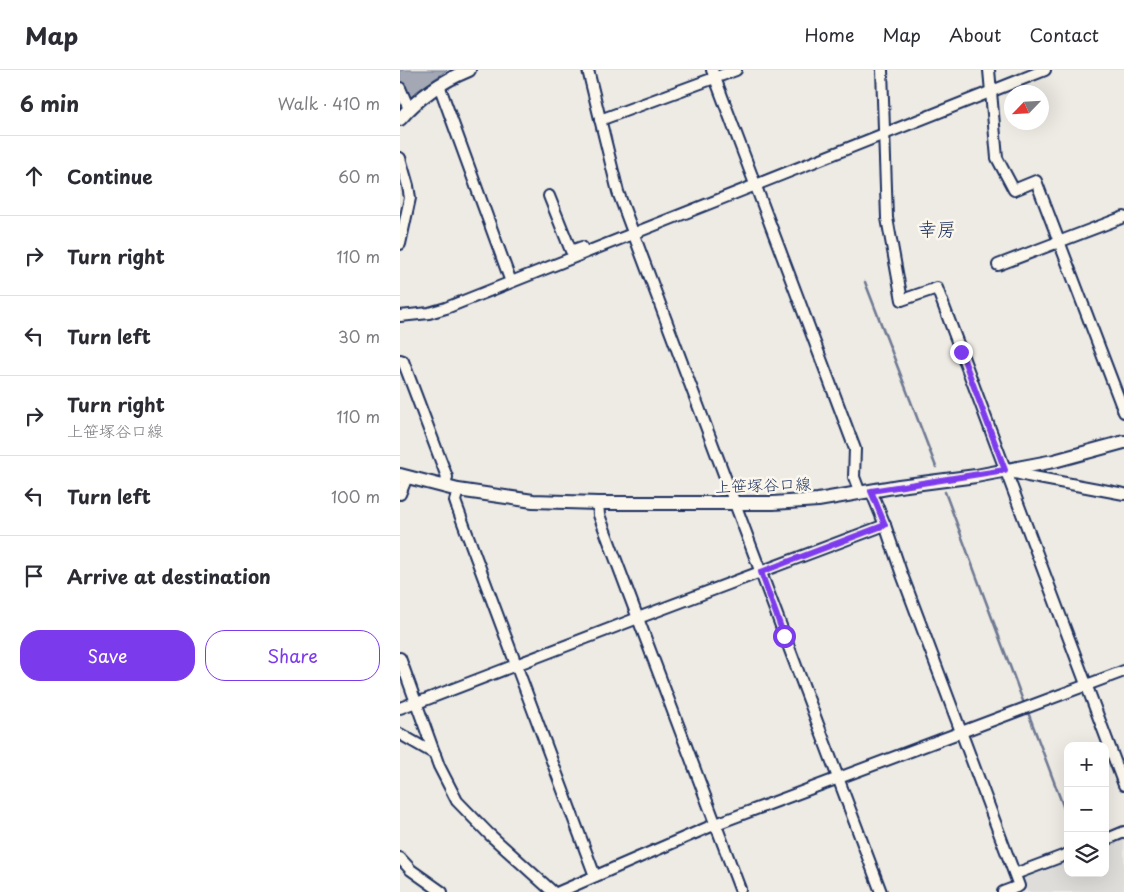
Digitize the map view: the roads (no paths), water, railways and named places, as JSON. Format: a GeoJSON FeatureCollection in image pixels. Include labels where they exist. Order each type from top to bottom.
{"type":"FeatureCollection","features":[{"type":"Feature","properties":{"kind":"main road"},"geometry":{"type":"LineString","coordinates":[[400,119],[408,107],[439,85],[469,70]]}},
{"type":"Feature","properties":{"kind":"main road","name":"上笹塚谷口線"},"geometry":{"type":"LineString","coordinates":[[404,476],[458,490],[533,501],[773,503],[818,500],[1005,470],[1054,461],[1124,442]]}},
{"type":"Feature","properties":{"kind":"street"},"geometry":{"type":"LineString","coordinates":[[588,70],[618,192],[881,892]]}},
{"type":"Feature","properties":{"kind":"street"},"geometry":{"type":"LineString","coordinates":[[600,120],[713,74],[736,70]]}},
{"type":"Feature","properties":{"kind":"street"},"geometry":{"type":"LineString","coordinates":[[882,70],[883,135],[889,234],[902,300],[937,288],[1124,785]]}},
{"type":"Feature","properties":{"kind":"street"},"geometry":{"type":"LineString","coordinates":[[989,70],[996,149],[1001,167],[1014,190],[1036,181],[1124,412]]}},
{"type":"Feature","properties":{"kind":"street"},"geometry":{"type":"LineString","coordinates":[[400,316],[429,313],[446,308],[586,249],[756,185],[1045,70]]}},
{"type":"Feature","properties":{"kind":"street"},"geometry":{"type":"LineString","coordinates":[[713,74],[855,449],[854,477],[885,525],[900,572],[1015,874],[1019,886],[1003,892]]}},
{"type":"Feature","properties":{"kind":"street"},"geometry":{"type":"LineString","coordinates":[[439,85],[511,282]]}},
{"type":"Feature","properties":{"kind":"street"},"geometry":{"type":"LineString","coordinates":[[400,88],[408,107]]}},
{"type":"Feature","properties":{"kind":"street"},"geometry":{"type":"LineString","coordinates":[[400,158],[410,198],[402,227],[400,244]]}},
{"type":"Feature","properties":{"kind":"street"},"geometry":{"type":"LineString","coordinates":[[549,196],[571,251],[586,249]]}},
{"type":"Feature","properties":{"kind":"street"},"geometry":{"type":"LineString","coordinates":[[998,265],[1124,217]]}},
{"type":"Feature","properties":{"kind":"street"},"geometry":{"type":"LineString","coordinates":[[400,360],[403,361],[447,477],[445,487]]}},
{"type":"Feature","properties":{"kind":"street"},"geometry":{"type":"LineString","coordinates":[[1005,470],[1124,494]]}},
{"type":"Feature","properties":{"kind":"street"},"geometry":{"type":"LineString","coordinates":[[400,494],[404,476]]}},
{"type":"Feature","properties":{"kind":"street"},"geometry":{"type":"LineString","coordinates":[[458,490],[455,501],[596,876]]}},
{"type":"Feature","properties":{"kind":"street"},"geometry":{"type":"LineString","coordinates":[[598,503],[599,515],[740,889]]}},
{"type":"Feature","properties":{"kind":"street"},"geometry":{"type":"LineString","coordinates":[[400,708],[885,525]]}},
{"type":"Feature","properties":{"kind":"street"},"geometry":{"type":"LineString","coordinates":[[400,658],[435,754],[446,780],[462,806],[489,834],[553,892],[596,876],[716,824],[1124,671]]}},
{"type":"Feature","properties":{"kind":"street"},"geometry":{"type":"LineString","coordinates":[[400,734],[435,754]]}},
{"type":"Feature","properties":{"kind":"street"},"geometry":{"type":"LineString","coordinates":[[1109,838],[1124,832]]}},
{"type":"Feature","properties":{"kind":"street"},"geometry":{"type":"LineString","coordinates":[[1015,874],[1064,856]]}},
{"type":"Feature","properties":{"kind":"street"},"geometry":{"type":"LineString","coordinates":[[400,858],[411,870],[442,892]]}},
{"type":"Feature","properties":{"kind":"waterway"},"geometry":{"type":"LineString","coordinates":[[865,282],[936,467]]}},
{"type":"Feature","properties":{"kind":"waterway"},"geometry":{"type":"LineString","coordinates":[[945,492],[1023,701]]}},
{"type":"Feature","properties":{"kind":"waterway"},"geometry":{"type":"LineString","coordinates":[[1029,715],[1064,808]]}},
{"type":"Feature","properties":{"kind":"district","name":"幸房"},"geometry":{"type":"Point","coordinates":[937,229]}}]}
